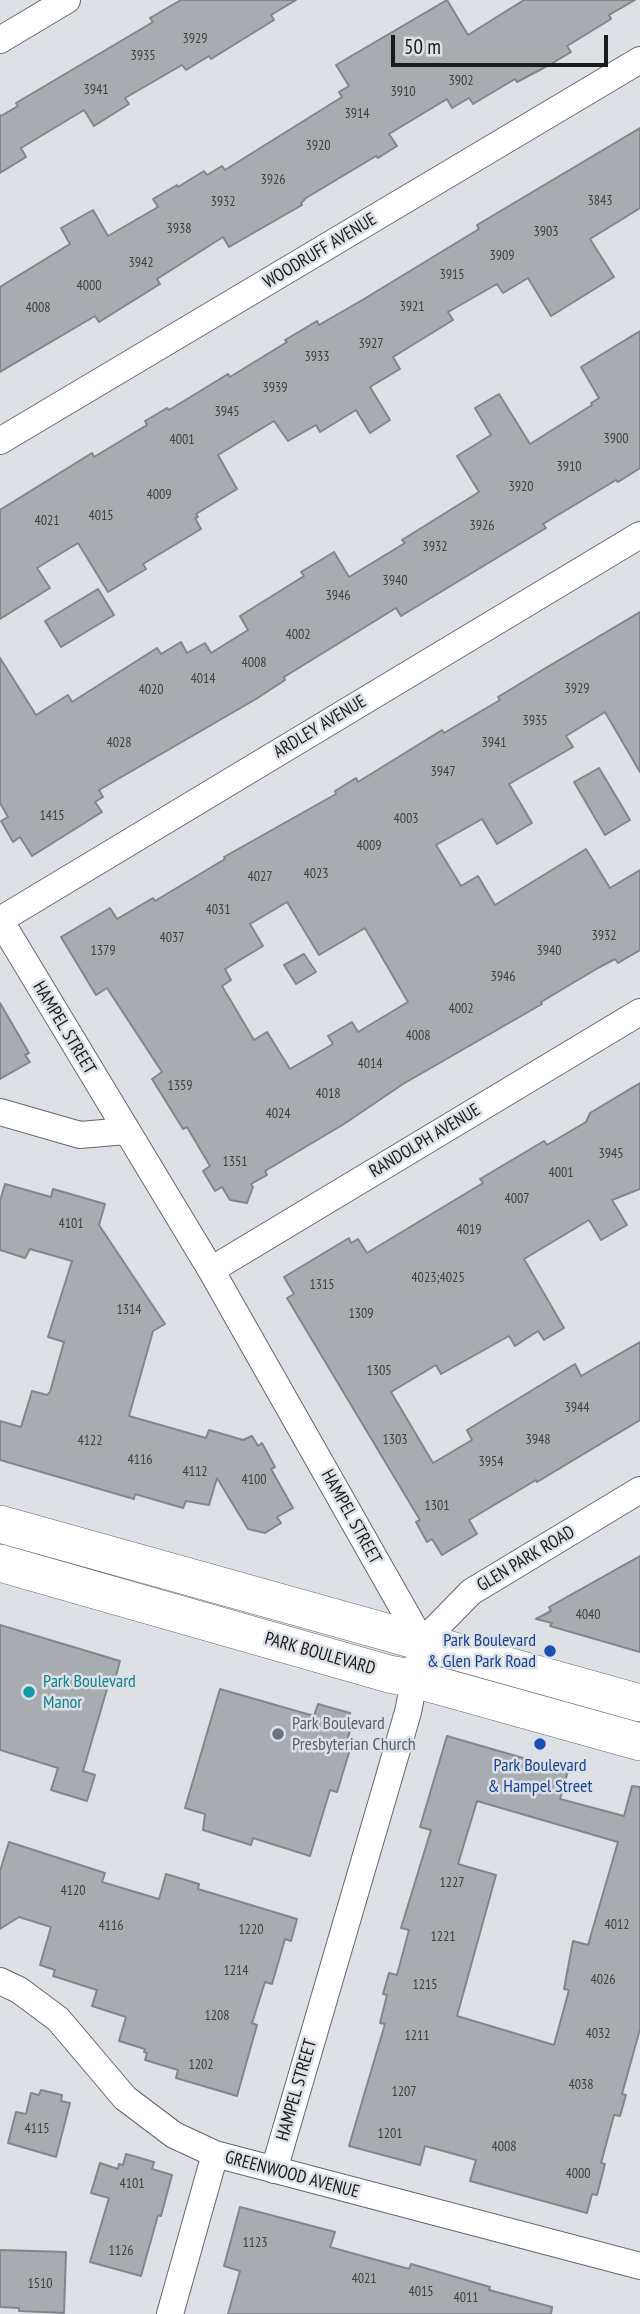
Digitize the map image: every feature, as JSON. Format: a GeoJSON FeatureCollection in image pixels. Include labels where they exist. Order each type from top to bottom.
{"type":"FeatureCollection","features":[{"type":"Feature","properties":{"kind":"main road"},"geometry":{"type":"LineString","coordinates":[[0,1524],[640,1703]]}},
{"type":"Feature","properties":{"kind":"main road","name":"PARK BOULEVARD"},"geometry":{"type":"LineString","coordinates":[[0,1563],[389,1674],[640,1742]]}},
{"type":"Feature","properties":{"kind":"street"},"geometry":{"type":"LineString","coordinates":[[0,40],[67,0]]}},
{"type":"Feature","properties":{"kind":"street","name":"WOODRUFF AVENUE"},"geometry":{"type":"LineString","coordinates":[[0,441],[640,60]]}},
{"type":"Feature","properties":{"kind":"street","name":"ARDLEY AVENUE"},"geometry":{"type":"LineString","coordinates":[[0,920],[640,535]]}},
{"type":"Feature","properties":{"kind":"street","name":"HAMPEL STREET"},"geometry":{"type":"LineString","coordinates":[[0,920],[211,1270],[422,1642],[408,1712],[274,2170]]}},
{"type":"Feature","properties":{"kind":"street","name":"RANDOLPH AVENUE"},"geometry":{"type":"LineString","coordinates":[[211,1270],[640,1012]]}},
{"type":"Feature","properties":{"kind":"street"},"geometry":{"type":"LineString","coordinates":[[0,1112],[80,1135],[126,1131]]}},
{"type":"Feature","properties":{"kind":"street","name":"GLEN PARK ROAD"},"geometry":{"type":"LineString","coordinates":[[422,1642],[471,1592],[640,1490]]}},
{"type":"Feature","properties":{"kind":"street","name":"GREENWOOD AVENUE"},"geometry":{"type":"LineString","coordinates":[[0,1980],[19,1990],[58,2019],[125,2098],[174,2135],[215,2154],[639,2261]]}},
{"type":"Feature","properties":{"kind":"street"},"geometry":{"type":"LineString","coordinates":[[170,2314],[215,2154]]}},
{"type":"Feature","properties":{"kind":"building"},"geometry":{"type":"Polygon","coordinates":[[[181,0],[296,0],[271,15],[274,20],[211,59],[209,56],[186,70],[182,65],[125,98],[129,104],[94,126],[84,110],[21,148],[26,157],[0,173],[0,115],[153,22],[150,18],[181,0]]]}},
{"type":"Feature","properties":{"kind":"building"},"geometry":{"type":"Polygon","coordinates":[[[447,0],[468,35],[524,0],[635,0],[609,15],[611,19],[567,46],[571,52],[551,64],[517,82],[515,79],[473,104],[469,98],[452,108],[447,99],[389,134],[397,146],[306,198],[302,205],[229,247],[223,237],[157,279],[160,284],[99,322],[95,316],[0,372],[0,287],[70,244],[61,228],[93,210],[108,236],[158,207],[153,199],[177,185],[178,187],[204,171],[207,175],[222,166],[225,170],[342,97],[339,92],[349,86],[336,65],[447,0]]]}},
{"type":"Feature","properties":{"kind":"building"},"geometry":{"type":"Polygon","coordinates":[[[640,128],[640,208],[590,239],[614,277],[551,316],[528,278],[503,293],[497,284],[448,312],[453,320],[393,357],[400,369],[370,387],[390,420],[370,433],[356,410],[320,432],[316,425],[288,441],[274,421],[218,455],[237,489],[196,514],[198,517],[195,518],[201,529],[143,564],[146,569],[108,592],[78,543],[37,568],[50,588],[0,619],[0,510],[92,453],[94,457],[147,425],[145,421],[167,408],[169,410],[228,374],[230,377],[317,321],[319,325],[364,299],[479,229],[477,225],[640,128]]]}},
{"type":"Feature","properties":{"kind":"building"},"geometry":{"type":"Polygon","coordinates":[[[640,331],[640,468],[543,524],[546,528],[401,616],[396,608],[284,677],[285,680],[256,699],[99,790],[103,797],[95,802],[102,812],[32,856],[20,837],[13,842],[1,821],[8,817],[0,803],[0,658],[36,715],[68,695],[72,702],[157,648],[161,654],[181,642],[187,653],[205,643],[211,653],[248,630],[240,616],[304,576],[301,572],[334,552],[349,577],[405,543],[402,540],[479,492],[457,456],[491,435],[475,408],[499,394],[530,444],[599,398],[581,367],[640,331]]]}},
{"type":"Feature","properties":{"kind":"building"},"geometry":{"type":"Polygon","coordinates":[[[98,589],[114,615],[61,647],[45,621],[98,589]]]}},
{"type":"Feature","properties":{"kind":"building"},"geometry":{"type":"Polygon","coordinates":[[[640,612],[640,772],[605,712],[566,736],[573,747],[509,784],[532,823],[497,844],[482,819],[436,845],[461,886],[478,876],[495,905],[586,849],[610,888],[640,870],[640,950],[618,963],[615,959],[598,968],[541,1002],[542,1004],[403,1084],[344,1124],[265,1171],[267,1175],[251,1184],[253,1187],[247,1203],[230,1200],[222,1187],[215,1191],[203,1171],[210,1166],[187,1127],[183,1129],[152,1079],[162,1072],[107,988],[96,995],[61,937],[110,908],[117,919],[153,898],[155,901],[225,859],[224,857],[336,794],[335,791],[356,778],[358,782],[442,730],[444,733],[500,700],[498,697],[640,612]],[[287,902],[250,924],[263,946],[225,969],[231,980],[222,986],[254,1040],[267,1032],[290,1069],[333,1044],[328,1036],[352,1022],[358,1032],[408,1002],[365,928],[319,955],[287,902]]]}},
{"type":"Feature","properties":{"kind":"building"},"geometry":{"type":"Polygon","coordinates":[[[599,768],[630,820],[605,835],[574,782],[599,768]]]}},
{"type":"Feature","properties":{"kind":"building"},"geometry":{"type":"Polygon","coordinates":[[[304,954],[316,972],[296,984],[284,965],[304,954]]]}},
{"type":"Feature","properties":{"kind":"building"},"geometry":{"type":"Polygon","coordinates":[[[0,1003],[29,1053],[25,1055],[30,1062],[0,1079],[0,1003]]]}},
{"type":"Feature","properties":{"kind":"building"},"geometry":{"type":"Polygon","coordinates":[[[640,1083],[640,1189],[612,1200],[627,1225],[601,1240],[589,1220],[524,1259],[564,1328],[544,1340],[538,1331],[515,1346],[509,1336],[441,1374],[436,1365],[391,1392],[433,1463],[472,1440],[467,1430],[575,1364],[581,1376],[640,1342],[640,1420],[469,1520],[477,1534],[442,1555],[432,1539],[427,1542],[416,1522],[420,1520],[287,1298],[294,1294],[284,1277],[349,1238],[351,1243],[358,1239],[367,1253],[483,1183],[480,1179],[544,1141],[547,1145],[586,1122],[590,1113],[640,1083]]]}},
{"type":"Feature","properties":{"kind":"building"},"geometry":{"type":"Polygon","coordinates":[[[5,1184],[51,1197],[53,1189],[105,1204],[99,1225],[165,1324],[153,1331],[129,1416],[206,1438],[209,1430],[243,1440],[252,1436],[258,1446],[262,1443],[275,1467],[271,1469],[293,1508],[277,1517],[281,1523],[265,1533],[248,1529],[217,1478],[209,1505],[186,1501],[183,1508],[135,1494],[134,1499],[0,1460],[0,1421],[21,1427],[32,1391],[47,1395],[50,1392],[64,1342],[48,1337],[72,1261],[30,1249],[25,1258],[0,1250],[0,1201],[5,1184]]]}},
{"type":"Feature","properties":{"kind":"building"},"geometry":{"type":"Polygon","coordinates":[[[640,1556],[640,1652],[550,1626],[552,1623],[536,1619],[551,1611],[549,1607],[640,1556]]]}},
{"type":"Feature","properties":{"kind":"building"},"geometry":{"type":"Polygon","coordinates":[[[0,1625],[120,1661],[114,1683],[109,1682],[83,1771],[95,1775],[87,1801],[51,1790],[58,1768],[0,1750],[0,1625]]]}},
{"type":"Feature","properties":{"kind":"building"},"geometry":{"type":"Polygon","coordinates":[[[220,1689],[314,1716],[318,1704],[350,1713],[346,1726],[351,1727],[347,1741],[352,1743],[337,1792],[330,1790],[310,1856],[253,1838],[251,1845],[203,1830],[205,1814],[185,1808],[220,1689]]]}},
{"type":"Feature","properties":{"kind":"building"},"geometry":{"type":"Polygon","coordinates":[[[447,1736],[568,1771],[560,1799],[624,1816],[632,1786],[640,1787],[640,2029],[622,2094],[626,2095],[620,2116],[614,2115],[601,2163],[605,2164],[597,2195],[592,2194],[587,2213],[470,2181],[476,2160],[425,2146],[420,2165],[349,2146],[385,2024],[380,2023],[387,1995],[383,1994],[389,1973],[397,1975],[409,1930],[401,1928],[431,1830],[420,1827],[447,1736]],[[477,1801],[458,1864],[496,1875],[457,2016],[554,2045],[569,1990],[564,1989],[573,1941],[588,1945],[618,1842],[477,1801]]]}},
{"type":"Feature","properties":{"kind":"building"},"geometry":{"type":"Polygon","coordinates":[[[9,1842],[105,1873],[102,1882],[159,1899],[166,1874],[199,1884],[198,1889],[297,1919],[291,1941],[285,1939],[272,1984],[265,1982],[252,2023],[257,2025],[237,2096],[176,2078],[178,2070],[145,2060],[145,2049],[119,2041],[126,2017],[92,2006],[97,1990],[53,1976],[55,1970],[40,1965],[51,1927],[19,1917],[0,1929],[0,1871],[9,1842]]]}},
{"type":"Feature","properties":{"kind":"building"},"geometry":{"type":"Polygon","coordinates":[[[41,2090],[62,2095],[61,2101],[70,2103],[56,2157],[8,2143],[16,2112],[26,2114],[31,2093],[39,2095],[41,2090]]]}},
{"type":"Feature","properties":{"kind":"building"},"geometry":{"type":"Polygon","coordinates":[[[126,2154],[154,2162],[152,2169],[172,2175],[141,2276],[90,2262],[109,2198],[91,2193],[100,2163],[118,2169],[119,2164],[123,2165],[126,2154]]]}},
{"type":"Feature","properties":{"kind":"building"},"geometry":{"type":"Polygon","coordinates":[[[240,2207],[335,2232],[330,2247],[409,2269],[411,2264],[490,2287],[489,2290],[552,2307],[551,2314],[228,2314],[240,2271],[224,2266],[240,2207]]]}},
{"type":"Feature","properties":{"kind":"building"},"geometry":{"type":"Polygon","coordinates":[[[0,2250],[66,2252],[64,2313],[19,2311],[19,2308],[0,2307],[0,2250]]]}},
{"type":"Feature","properties":{"kind":"place","name":"Park Boulevard & Glen Park Road"},"geometry":{"type":"Point","coordinates":[550,1651]}},
{"type":"Feature","properties":{"kind":"place","name":"Park Boulevard Manor"},"geometry":{"type":"Point","coordinates":[29,1692]}},
{"type":"Feature","properties":{"kind":"place","name":"Park Boulevard Presbyterian Church"},"geometry":{"type":"Point","coordinates":[278,1734]}},
{"type":"Feature","properties":{"kind":"place","name":"Park Boulevard & Hampel Street"},"geometry":{"type":"Point","coordinates":[540,1744]}}]}
